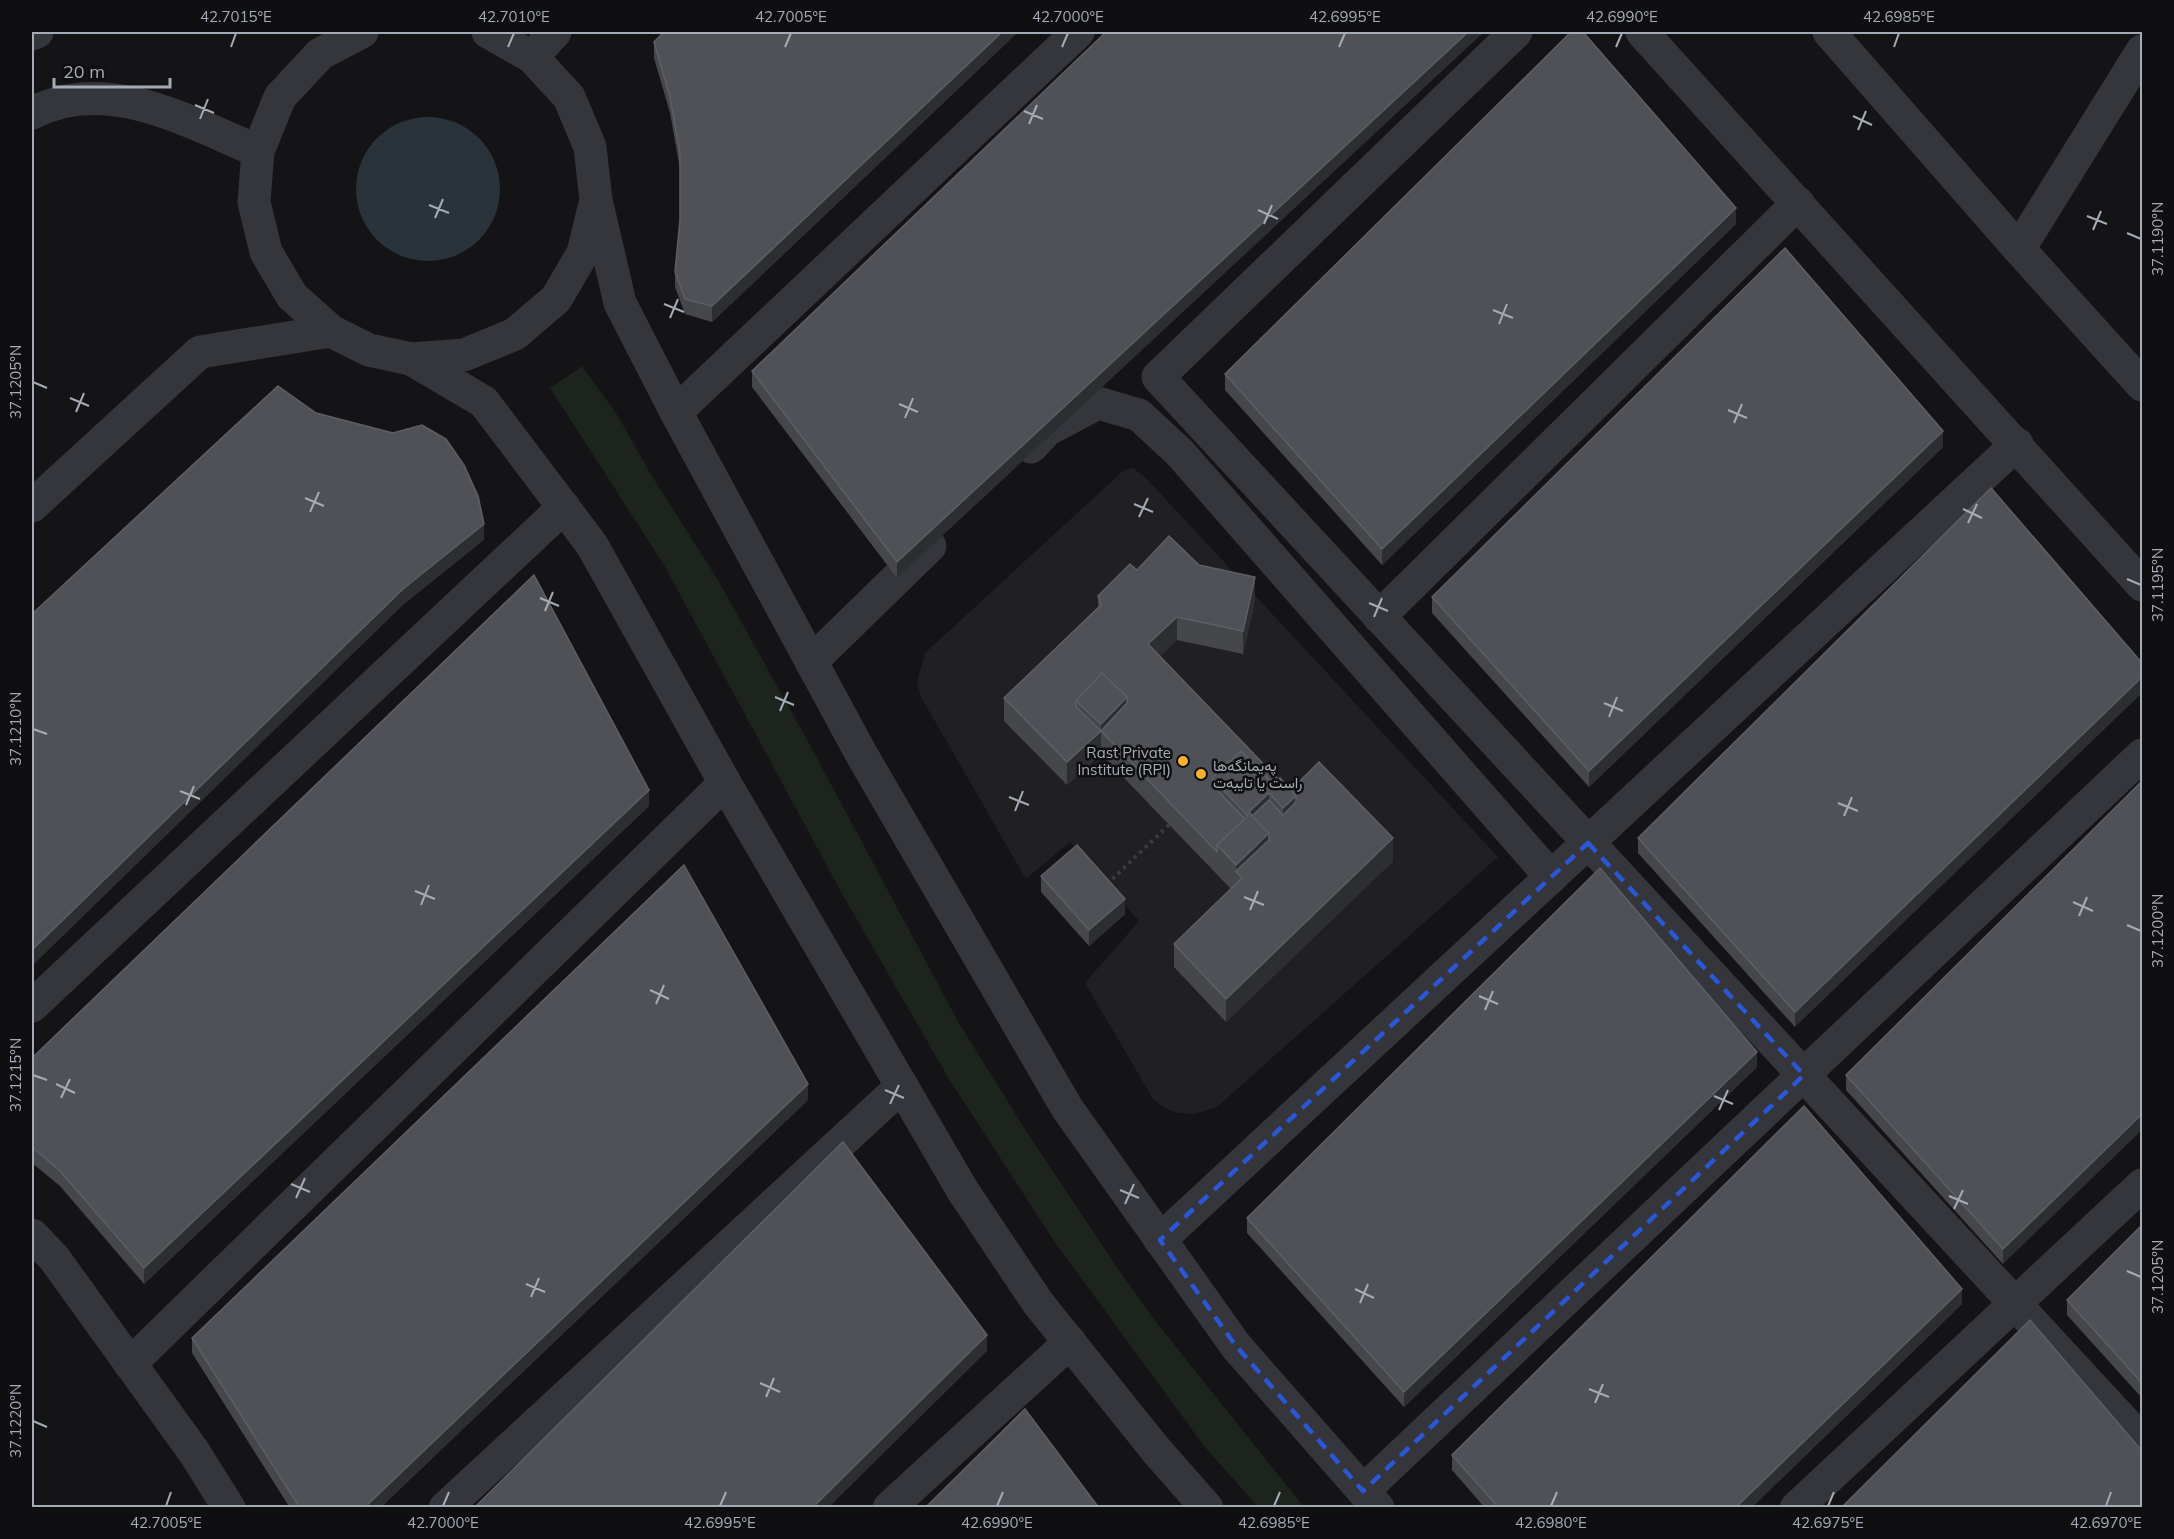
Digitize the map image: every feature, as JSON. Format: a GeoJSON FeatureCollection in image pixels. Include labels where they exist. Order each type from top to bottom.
{"type":"FeatureCollection","features":[{"type":"Feature","properties":{"kind":"street"},"geometry":{"type":"LineString","coordinates":[[32,34],[37,32]]}},
{"type":"Feature","properties":{"kind":"street"},"geometry":{"type":"LineString","coordinates":[[362,32],[320,54],[280,97],[258,151],[254,202],[266,252],[292,296],[331,331],[369,350],[411,359],[464,355],[515,334],[556,299],[583,253],[596,200]]}},
{"type":"Feature","properties":{"kind":"street"},"geometry":{"type":"LineString","coordinates":[[488,32],[532,57],[568,97],[590,147],[596,200],[620,303],[676,412],[863,757],[1067,1108],[1236,1346],[1370,1499],[1804,1075],[2142,755]]}},
{"type":"Feature","properties":{"kind":"street"},"geometry":{"type":"LineString","coordinates":[[532,57],[555,32]]}},
{"type":"Feature","properties":{"kind":"street"},"geometry":{"type":"LineString","coordinates":[[676,412],[1078,32]]}},
{"type":"Feature","properties":{"kind":"street"},"geometry":{"type":"LineString","coordinates":[[1516,32],[1158,377],[2016,1302],[2142,1441]]}},
{"type":"Feature","properties":{"kind":"street"},"geometry":{"type":"LineString","coordinates":[[1642,32],[2017,444],[2142,585]]}},
{"type":"Feature","properties":{"kind":"street"},"geometry":{"type":"LineString","coordinates":[[1829,32],[2019,249],[2142,385]]}},
{"type":"Feature","properties":{"kind":"street"},"geometry":{"type":"LineString","coordinates":[[2019,249],[2142,51]]}},
{"type":"Feature","properties":{"kind":"street"},"geometry":{"type":"LineString","coordinates":[[32,113],[63,102],[88,99],[113,99],[145,104],[258,151]]}},
{"type":"Feature","properties":{"kind":"street"},"geometry":{"type":"LineString","coordinates":[[1379,617],[1798,203]]}},
{"type":"Feature","properties":{"kind":"street"},"geometry":{"type":"LineString","coordinates":[[32,506],[200,352],[331,331]]}},
{"type":"Feature","properties":{"kind":"street"},"geometry":{"type":"LineString","coordinates":[[411,359],[484,402],[592,545],[725,783],[963,1191],[1038,1303],[1156,1450],[1207,1508]]}},
{"type":"Feature","properties":{"kind":"street"},"geometry":{"type":"LineString","coordinates":[[1014,463],[1047,430],[1098,403],[1139,415],[1180,453],[1551,877]]}},
{"type":"Feature","properties":{"kind":"street"},"geometry":{"type":"LineString","coordinates":[[1160,1240],[2017,444]]}},
{"type":"Feature","properties":{"kind":"street"},"geometry":{"type":"LineString","coordinates":[[32,1006],[564,507]]}},
{"type":"Feature","properties":{"kind":"street"},"geometry":{"type":"LineString","coordinates":[[811,662],[954,521]]}},
{"type":"Feature","properties":{"kind":"street"},"geometry":{"type":"LineString","coordinates":[[130,1364],[725,783]]}},
{"type":"Feature","properties":{"kind":"street"},"geometry":{"type":"LineString","coordinates":[[446,1508],[902,1086]]}},
{"type":"Feature","properties":{"kind":"street"},"geometry":{"type":"LineString","coordinates":[[1796,1508],[2142,1185]]}},
{"type":"Feature","properties":{"kind":"street"},"geometry":{"type":"LineString","coordinates":[[32,1235],[54,1258],[194,1452],[229,1508]]}},
{"type":"Feature","properties":{"kind":"street"},"geometry":{"type":"LineString","coordinates":[[889,1508],[1070,1342]]}},
{"type":"Feature","properties":{"kind":"path"},"geometry":{"type":"LineString","coordinates":[[1102,889],[1169,825]]}},
{"type":"Feature","properties":{"kind":"highlighted area"},"geometry":{"type":"Polygon","coordinates":[[[1588,843],[1804,1075],[1363,1491],[1236,1346],[1160,1240],[1588,843]]]}},
{"type":"Feature","properties":{"kind":"shaded area"},"geometry":{"type":"Polygon","coordinates":[[[428,117],[456,122],[479,138],[495,161],[500,189],[495,217],[479,240],[456,256],[428,261],[400,256],[377,240],[361,217],[356,189],[361,161],[377,138],[400,122],[428,117]]]}},
{"type":"Feature","properties":{"kind":"shaded area"},"geometry":{"type":"Polygon","coordinates":[[[582,366],[618,416],[650,473],[718,580],[811,747],[960,1025],[1028,1134],[1153,1318],[1304,1507],[1258,1507],[1204,1446],[1054,1241],[949,1079],[845,899],[664,565],[550,388],[582,366]]]}},
{"type":"Feature","properties":{"kind":"shaded area","name":"Rast Private Institute (RPI)"},"geometry":{"type":"Polygon","coordinates":[[[1133,468],[1145,477],[1498,857],[1217,1107],[1195,1114],[1178,1113],[1165,1108],[1153,1099],[1085,983],[1139,921],[1070,842],[1026,879],[921,697],[917,682],[925,653],[1124,470],[1133,468]]]}},
{"type":"Feature","properties":{"kind":"building"},"geometry":{"type":"Polygon","coordinates":[[[664,32],[1002,32],[712,306],[685,299],[675,272],[680,220],[680,153],[670,97],[654,42],[664,32]]]}},
{"type":"Feature","properties":{"kind":"building"},"geometry":{"type":"Polygon","coordinates":[[[1106,32],[1468,32],[897,562],[752,371],[1106,32]]]}},
{"type":"Feature","properties":{"kind":"building"},"geometry":{"type":"Polygon","coordinates":[[[1571,32],[1583,32],[1736,208],[1382,549],[1225,374],[1571,32]]]}},
{"type":"Feature","properties":{"kind":"building"},"geometry":{"type":"Polygon","coordinates":[[[1785,248],[1943,431],[1589,771],[1432,597],[1785,248]]]}},
{"type":"Feature","properties":{"kind":"building"},"geometry":{"type":"Polygon","coordinates":[[[278,386],[316,413],[393,433],[422,425],[446,439],[464,465],[478,496],[484,524],[403,589],[32,950],[32,614],[278,386]]]}},
{"type":"Feature","properties":{"kind":"building"},"geometry":{"type":"Polygon","coordinates":[[[1991,488],[2142,663],[2142,677],[1795,1012],[1638,838],[1991,488]]]}},
{"type":"Feature","properties":{"kind":"building"},"geometry":{"type":"Polygon","coordinates":[[[1169,536],[1199,565],[1255,577],[1243,631],[1177,617],[1148,644],[1279,780],[1274,785],[1241,751],[1212,778],[1212,785],[1245,819],[1217,845],[1217,852],[1101,731],[1067,762],[1004,698],[1101,605],[1098,596],[1130,564],[1137,570],[1169,536]],[[1102,673],[1076,701],[1076,707],[1101,731],[1127,703],[1127,697],[1102,673]]]}},
{"type":"Feature","properties":{"kind":"building"},"geometry":{"type":"Polygon","coordinates":[[[534,575],[649,790],[144,1268],[60,1171],[32,1147],[32,1058],[534,575]]]}},
{"type":"Feature","properties":{"kind":"building"},"geometry":{"type":"Polygon","coordinates":[[[1102,673],[1127,697],[1101,724],[1076,701],[1102,673]]]}},
{"type":"Feature","properties":{"kind":"building"},"geometry":{"type":"Polygon","coordinates":[[[1241,751],[1274,785],[1280,778],[1296,796],[1283,808],[1269,793],[1249,812],[1269,833],[1236,865],[1217,845],[1248,816],[1212,778],[1241,751]]]}},
{"type":"Feature","properties":{"kind":"building"},"geometry":{"type":"Polygon","coordinates":[[[1319,762],[1393,838],[1226,999],[1174,944],[1242,878],[1236,871],[1269,840],[1269,833],[1252,816],[1269,800],[1283,815],[1296,802],[1296,796],[1291,790],[1319,762]]]}},
{"type":"Feature","properties":{"kind":"building"},"geometry":{"type":"Polygon","coordinates":[[[2142,781],[2142,1114],[2003,1249],[1846,1075],[2142,781]]]}},
{"type":"Feature","properties":{"kind":"building"},"geometry":{"type":"Polygon","coordinates":[[[1077,845],[1125,899],[1089,930],[1041,876],[1077,845]]]}},
{"type":"Feature","properties":{"kind":"building"},"geometry":{"type":"Polygon","coordinates":[[[684,865],[808,1084],[364,1508],[300,1508],[192,1338],[684,865]]]}},
{"type":"Feature","properties":{"kind":"building"},"geometry":{"type":"Polygon","coordinates":[[[1600,868],[1757,1052],[1404,1392],[1247,1218],[1600,868]]]}},
{"type":"Feature","properties":{"kind":"building"},"geometry":{"type":"Polygon","coordinates":[[[1804,1106],[1962,1289],[1735,1508],[1499,1508],[1452,1455],[1804,1106]]]}},
{"type":"Feature","properties":{"kind":"building"},"geometry":{"type":"Polygon","coordinates":[[[843,1142],[987,1335],[812,1508],[474,1508],[843,1142]]]}},
{"type":"Feature","properties":{"kind":"building"},"geometry":{"type":"Polygon","coordinates":[[[2142,1225],[2142,1383],[2067,1300],[2142,1225]]]}},
{"type":"Feature","properties":{"kind":"building"},"geometry":{"type":"Polygon","coordinates":[[[2030,1320],[2142,1451],[2142,1508],[1841,1508],[2030,1320]]]}},
{"type":"Feature","properties":{"kind":"building"},"geometry":{"type":"Polygon","coordinates":[[[1025,1409],[1099,1508],[925,1508],[1025,1409]]]}},
{"type":"Feature","properties":{"kind":"place","name":"Rast Private Institute (RPI)"},"geometry":{"type":"Point","coordinates":[1183,761]}},
{"type":"Feature","properties":{"kind":"place","name":"پەیمانگەها راست یا تایبەت"},"geometry":{"type":"Point","coordinates":[1201,774]}}]}
